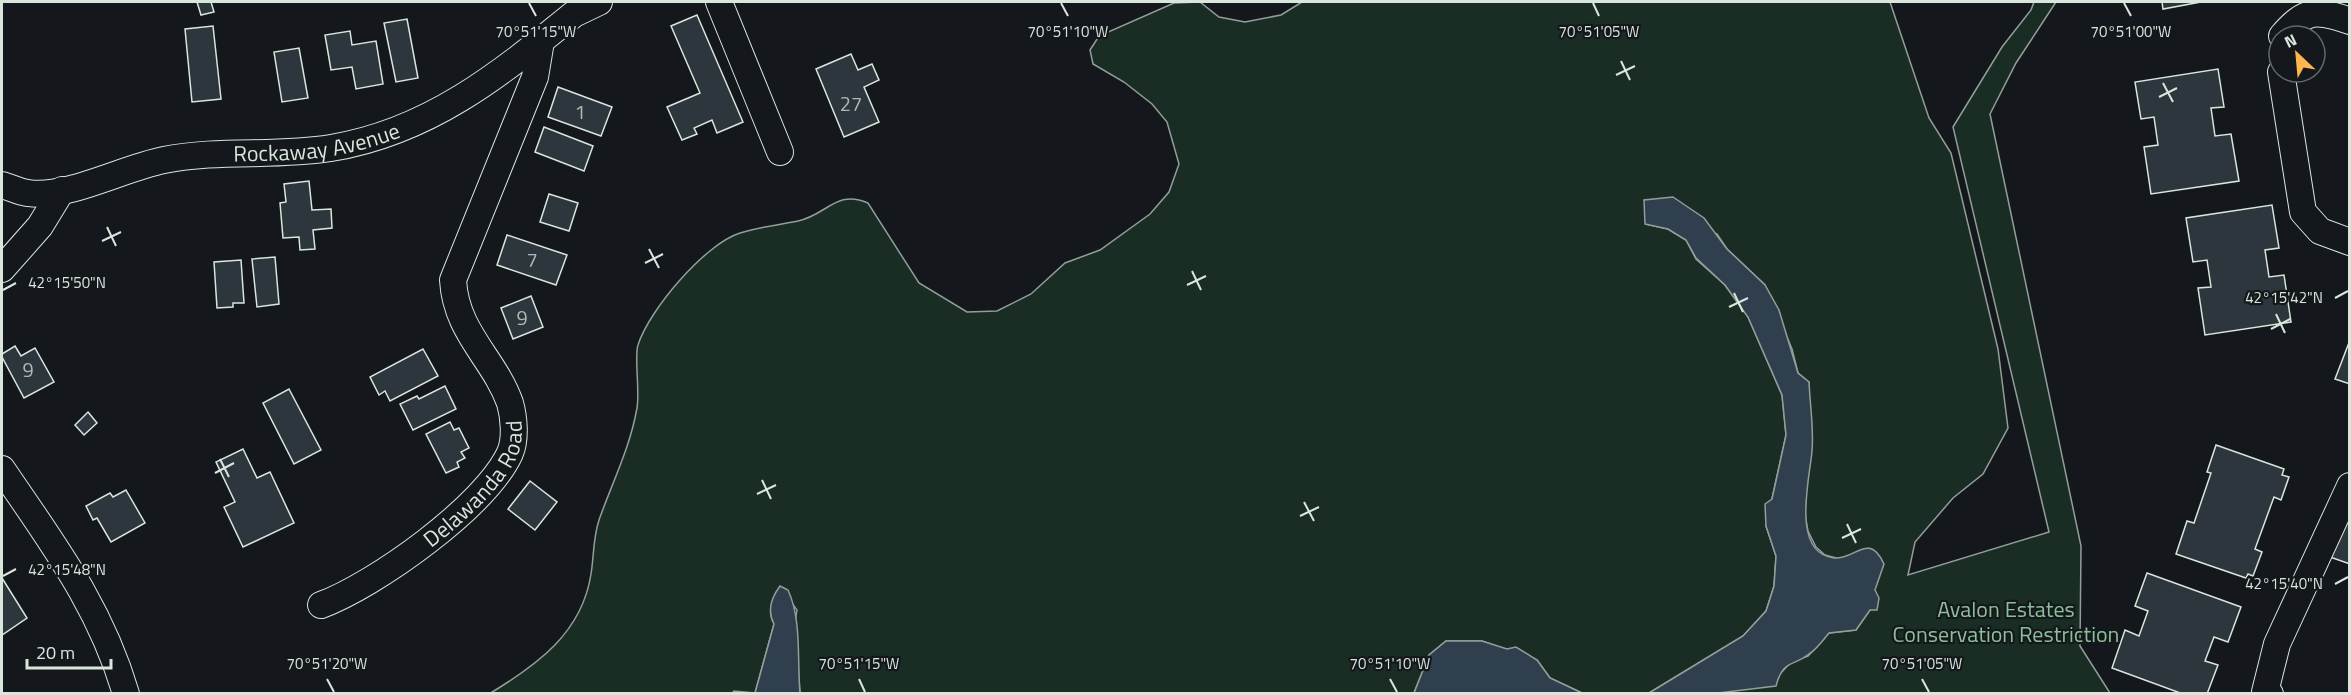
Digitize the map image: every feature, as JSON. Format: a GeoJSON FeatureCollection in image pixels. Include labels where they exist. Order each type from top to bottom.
{"type":"FeatureCollection","features":[{"type":"Feature","properties":{"kind":"street","name":"Rockaway Avenue"},"geometry":{"type":"LineString","coordinates":[[2,185],[28,193],[62,190],[96,182],[131,167],[166,160],[329,148],[402,130],[442,111],[541,41],[574,14],[599,2]]}},
{"type":"Feature","properties":{"kind":"street"},"geometry":{"type":"LineString","coordinates":[[719,2],[780,152]]}},
{"type":"Feature","properties":{"kind":"street"},"geometry":{"type":"LineString","coordinates":[[2293,24],[2298,18],[2326,13],[2349,21]]}},
{"type":"Feature","properties":{"kind":"street","name":"Delawanda Road"},"geometry":{"type":"LineString","coordinates":[[321,605],[346,596],[423,544],[477,495],[511,452],[514,424],[509,402],[461,317],[454,301],[453,280],[535,77],[541,41]]}},
{"type":"Feature","properties":{"kind":"street"},"geometry":{"type":"LineString","coordinates":[[2283,84],[2303,212],[2320,231],[2349,242]]}},
{"type":"Feature","properties":{"kind":"street"},"geometry":{"type":"LineString","coordinates":[[2,269],[40,226],[62,190]]}},
{"type":"Feature","properties":{"kind":"street"},"geometry":{"type":"LineString","coordinates":[[2,469],[38,518],[91,604],[115,657],[126,693]]}},
{"type":"Feature","properties":{"kind":"street"},"geometry":{"type":"LineString","coordinates":[[2270,693],[2265,692],[2277,644],[2349,486]]}},
{"type":"Feature","properties":{"kind":"green space","name":"Avalon Estates Conservation Restriction"},"geometry":{"type":"Polygon","coordinates":[[[1200,2],[1219,17],[1245,22],[1281,15],[1302,2],[1890,2],[1929,118],[1951,153],[1998,349],[2008,428],[1983,474],[1953,498],[1915,542],[1908,575],[2049,532],[1953,127],[2002,47],[2031,10],[2034,2],[2056,2],[2016,63],[1990,114],[2081,546],[2080,646],[2110,693],[1718,693],[1779,675],[1791,662],[1808,656],[1829,633],[1856,630],[1870,610],[1836,558],[1825,555],[1816,547],[1808,531],[1805,515],[1809,382],[1798,373],[1792,349],[1765,285],[1727,249],[1717,234],[1645,224],[1668,229],[1686,240],[1696,259],[1725,285],[1748,317],[1782,395],[1786,435],[1766,526],[1776,556],[1774,586],[1766,611],[1743,636],[1649,693],[1582,693],[1550,678],[1537,660],[1482,641],[1446,641],[1429,655],[1414,693],[800,693],[795,623],[797,610],[780,587],[771,605],[774,624],[755,693],[734,691],[731,694],[489,694],[540,659],[555,645],[578,614],[591,574],[599,520],[634,423],[638,401],[638,345],[654,314],[695,264],[711,250],[740,233],[808,218],[832,204],[848,199],[868,203],[919,283],[967,312],[997,311],[1031,294],[1065,263],[1100,250],[1150,214],[1169,192],[1179,164],[1167,122],[1152,104],[1124,82],[1093,64],[1090,50],[1099,36],[1174,3],[1200,2]]]}},
{"type":"Feature","properties":{"kind":"water"},"geometry":{"type":"Polygon","coordinates":[[[1673,197],[1704,218],[1727,249],[1765,285],[1779,310],[1798,373],[1809,382],[1812,451],[1806,512],[1807,529],[1812,543],[1820,553],[1834,558],[1849,555],[1861,549],[1873,549],[1884,564],[1875,590],[1879,598],[1877,610],[1870,610],[1856,630],[1829,633],[1812,652],[1785,667],[1776,686],[1718,693],[1649,693],[1743,636],[1766,611],[1774,586],[1776,556],[1766,526],[1765,504],[1772,499],[1786,435],[1782,395],[1748,317],[1725,285],[1696,258],[1686,240],[1668,229],[1645,224],[1644,200],[1673,197]]]}},
{"type":"Feature","properties":{"kind":"water"},"geometry":{"type":"Polygon","coordinates":[[[780,586],[788,590],[795,614],[800,693],[755,693],[774,624],[771,605],[780,586]]]}},
{"type":"Feature","properties":{"kind":"water"},"geometry":{"type":"Polygon","coordinates":[[[1446,641],[1482,641],[1507,649],[1516,647],[1537,660],[1550,678],[1582,693],[1414,693],[1429,655],[1446,641]]]}},
{"type":"Feature","properties":{"kind":"building"},"geometry":{"type":"Polygon","coordinates":[[[197,2],[211,2],[214,12],[201,15],[197,2]]]}},
{"type":"Feature","properties":{"kind":"building"},"geometry":{"type":"Polygon","coordinates":[[[2162,2],[2201,2],[2163,9],[2162,2]]]}},
{"type":"Feature","properties":{"kind":"building"},"geometry":{"type":"Polygon","coordinates":[[[697,15],[743,122],[717,133],[712,120],[694,128],[697,134],[682,140],[667,107],[700,93],[671,26],[697,15]]]}},
{"type":"Feature","properties":{"kind":"building"},"geometry":{"type":"Polygon","coordinates":[[[407,19],[418,78],[396,82],[384,23],[407,19]]]}},
{"type":"Feature","properties":{"kind":"building"},"geometry":{"type":"Polygon","coordinates":[[[213,26],[221,99],[192,102],[185,29],[213,26]]]}},
{"type":"Feature","properties":{"kind":"building"},"geometry":{"type":"Polygon","coordinates":[[[350,31],[352,45],[376,41],[383,84],[356,89],[352,67],[331,70],[325,35],[350,31]]]}},
{"type":"Feature","properties":{"kind":"building"},"geometry":{"type":"Polygon","coordinates":[[[299,48],[308,98],[282,102],[274,52],[299,48]]]}},
{"type":"Feature","properties":{"kind":"building"},"geometry":{"type":"Polygon","coordinates":[[[851,54],[858,70],[872,64],[879,80],[864,87],[879,122],[844,137],[816,69],[851,54]]]}},
{"type":"Feature","properties":{"kind":"building"},"geometry":{"type":"Polygon","coordinates":[[[2218,69],[2224,107],[2211,108],[2215,136],[2231,134],[2239,181],[2151,194],[2144,147],[2158,145],[2154,117],[2141,119],[2135,82],[2218,69]]]}},
{"type":"Feature","properties":{"kind":"building"},"geometry":{"type":"Polygon","coordinates":[[[558,87],[612,107],[601,136],[548,117],[558,87]]]}},
{"type":"Feature","properties":{"kind":"building"},"geometry":{"type":"Polygon","coordinates":[[[544,127],[593,146],[584,171],[535,152],[544,127]]]}},
{"type":"Feature","properties":{"kind":"building"},"geometry":{"type":"Polygon","coordinates":[[[309,181],[312,210],[331,209],[332,228],[313,230],[315,249],[300,250],[299,237],[283,238],[280,203],[286,202],[284,184],[309,181]]]}},
{"type":"Feature","properties":{"kind":"building"},"geometry":{"type":"Polygon","coordinates":[[[549,194],[578,203],[569,231],[540,222],[549,194]]]}},
{"type":"Feature","properties":{"kind":"building"},"geometry":{"type":"Polygon","coordinates":[[[2272,205],[2279,248],[2265,250],[2269,277],[2284,275],[2291,322],[2205,335],[2198,288],[2211,287],[2207,260],[2193,262],[2186,218],[2272,205]]]}},
{"type":"Feature","properties":{"kind":"building"},"geometry":{"type":"Polygon","coordinates":[[[507,235],[567,255],[556,285],[497,265],[507,235]]]}},
{"type":"Feature","properties":{"kind":"building"},"geometry":{"type":"Polygon","coordinates":[[[275,257],[279,304],[257,307],[252,259],[275,257]]]}},
{"type":"Feature","properties":{"kind":"building"},"geometry":{"type":"Polygon","coordinates":[[[241,260],[244,303],[233,303],[233,307],[217,308],[214,262],[241,260]]]}},
{"type":"Feature","properties":{"kind":"building"},"geometry":{"type":"Polygon","coordinates":[[[531,296],[543,327],[513,339],[501,308],[531,296]]]}},
{"type":"Feature","properties":{"kind":"building"},"geometry":{"type":"Polygon","coordinates":[[[2350,340],[2350,384],[2335,379],[2350,340]]]}},
{"type":"Feature","properties":{"kind":"building"},"geometry":{"type":"Polygon","coordinates":[[[15,346],[21,356],[35,348],[54,382],[24,398],[2,357],[2,354],[15,346]]]}},
{"type":"Feature","properties":{"kind":"building"},"geometry":{"type":"Polygon","coordinates":[[[423,349],[438,376],[390,401],[385,391],[379,395],[370,377],[423,349]]]}},
{"type":"Feature","properties":{"kind":"building"},"geometry":{"type":"Polygon","coordinates":[[[445,386],[456,409],[413,430],[400,404],[417,396],[419,399],[445,386]]]}},
{"type":"Feature","properties":{"kind":"building"},"geometry":{"type":"Polygon","coordinates":[[[289,389],[321,450],[294,464],[263,403],[289,389]]]}},
{"type":"Feature","properties":{"kind":"building"},"geometry":{"type":"Polygon","coordinates":[[[88,412],[97,423],[84,435],[75,425],[88,412]]]}},
{"type":"Feature","properties":{"kind":"building"},"geometry":{"type":"Polygon","coordinates":[[[450,422],[454,430],[459,428],[469,448],[461,452],[465,458],[457,462],[459,467],[446,473],[426,434],[450,422]]]}},
{"type":"Feature","properties":{"kind":"building"},"geometry":{"type":"Polygon","coordinates":[[[2216,445],[2284,469],[2282,475],[2289,477],[2281,500],[2274,497],[2255,549],[2262,552],[2253,576],[2248,574],[2246,578],[2176,554],[2187,521],[2194,523],[2211,473],[2207,472],[2216,445]]]}},
{"type":"Feature","properties":{"kind":"building"},"geometry":{"type":"Polygon","coordinates":[[[243,449],[257,478],[270,472],[294,523],[243,547],[224,507],[235,502],[216,462],[243,449]]]}},
{"type":"Feature","properties":{"kind":"building"},"geometry":{"type":"Polygon","coordinates":[[[530,481],[557,502],[535,530],[508,509],[530,481]]]}},
{"type":"Feature","properties":{"kind":"building"},"geometry":{"type":"Polygon","coordinates":[[[126,490],[145,523],[111,542],[97,518],[93,520],[86,506],[110,493],[113,497],[126,490]]]}},
{"type":"Feature","properties":{"kind":"building"},"geometry":{"type":"Polygon","coordinates":[[[2350,504],[2350,564],[2330,557],[2350,504]]]}},
{"type":"Feature","properties":{"kind":"building"},"geometry":{"type":"Polygon","coordinates":[[[2147,573],[2241,607],[2228,642],[2214,637],[2205,661],[2218,665],[2207,694],[2183,694],[2112,668],[2125,630],[2139,636],[2148,611],[2135,606],[2147,573]]]}},
{"type":"Feature","properties":{"kind":"building"},"geometry":{"type":"Polygon","coordinates":[[[2,578],[27,618],[2,635],[2,578]]]}}]}
